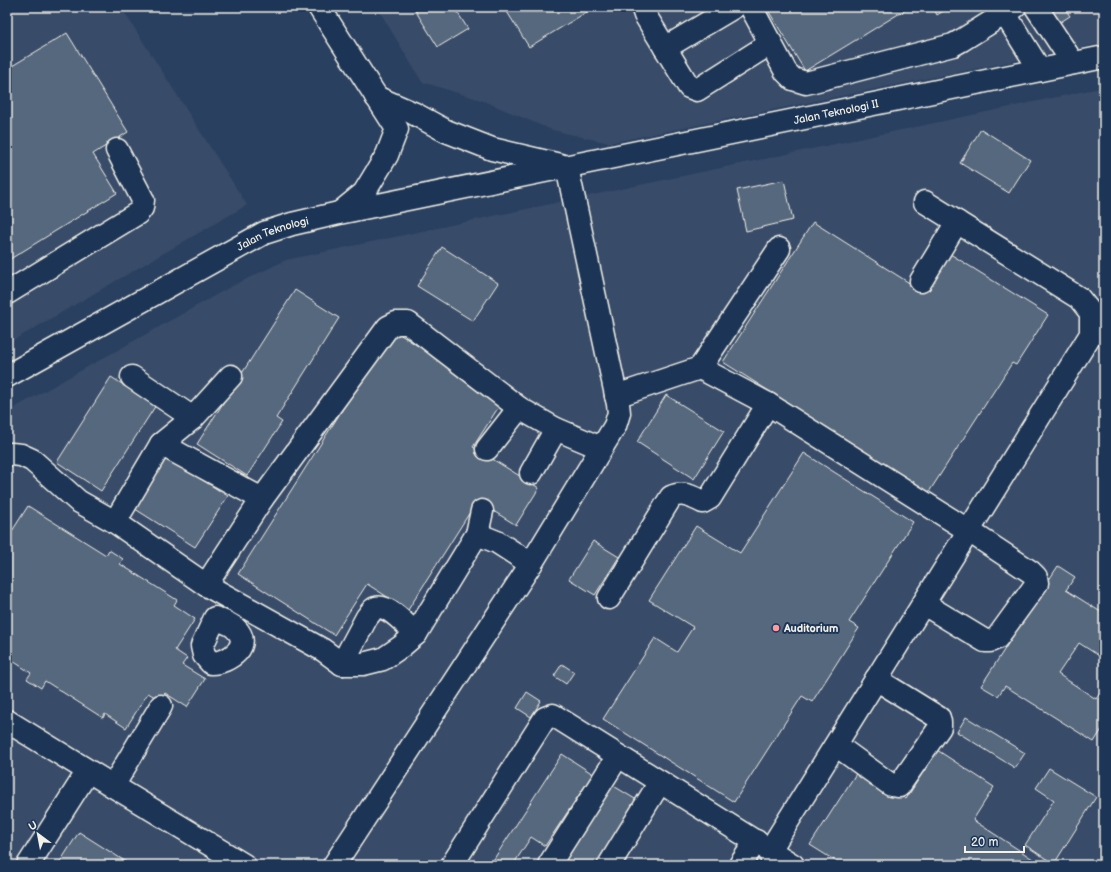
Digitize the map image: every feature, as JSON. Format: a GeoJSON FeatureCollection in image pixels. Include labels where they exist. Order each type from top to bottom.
{"type":"FeatureCollection","features":[{"type":"Feature","properties":{"kind":"lane"},"geometry":{"type":"LineString","coordinates":[[319,7],[397,129],[387,155],[364,193],[339,213]]}},
{"type":"Feature","properties":{"kind":"lane"},"geometry":{"type":"LineString","coordinates":[[645,7],[643,9],[645,15],[689,87],[696,90],[771,43]]}},
{"type":"Feature","properties":{"kind":"lane"},"geometry":{"type":"LineString","coordinates":[[666,48],[734,7]]}},
{"type":"Feature","properties":{"kind":"lane"},"geometry":{"type":"LineString","coordinates":[[751,7],[789,76],[793,79],[806,83],[953,45],[1010,10],[1040,70]]}},
{"type":"Feature","properties":{"kind":"lane"},"geometry":{"type":"LineString","coordinates":[[1036,7],[1073,63]]}},
{"type":"Feature","properties":{"kind":"lane","name":"Jalan Teknologi II"},"geometry":{"type":"LineString","coordinates":[[567,167],[1104,57]]}},
{"type":"Feature","properties":{"kind":"lane"},"geometry":{"type":"LineString","coordinates":[[334,865],[531,564],[615,426],[619,413],[567,167],[492,149],[446,131],[412,113],[376,97]]}},
{"type":"Feature","properties":{"kind":"lane"},"geometry":{"type":"LineString","coordinates":[[7,293],[138,213],[142,208],[143,200],[117,150]]}},
{"type":"Feature","properties":{"kind":"lane","name":"Jalan Teknologi"},"geometry":{"type":"LineString","coordinates":[[7,376],[264,233],[292,224],[339,213],[567,167]]}},
{"type":"Feature","properties":{"kind":"lane"},"geometry":{"type":"LineString","coordinates":[[740,865],[767,852],[924,604],[1090,334],[1091,313],[1079,298],[925,202]]}},
{"type":"Feature","properties":{"kind":"lane"},"geometry":{"type":"LineString","coordinates":[[921,281],[957,222]]}},
{"type":"Feature","properties":{"kind":"lane"},"geometry":{"type":"LineString","coordinates":[[616,396],[700,368],[779,249]]}},
{"type":"Feature","properties":{"kind":"lane"},"geometry":{"type":"LineString","coordinates":[[206,585],[262,499],[388,327],[396,323],[408,323],[519,408],[556,429],[601,448]]}},
{"type":"Feature","properties":{"kind":"lane"},"geometry":{"type":"LineString","coordinates":[[700,368],[768,404],[969,530],[1031,572],[1036,578],[1036,583],[997,638],[990,641],[985,641],[924,604]]}},
{"type":"Feature","properties":{"kind":"lane"},"geometry":{"type":"LineString","coordinates":[[116,522],[160,444],[193,418],[231,376]]}},
{"type":"Feature","properties":{"kind":"lane"},"geometry":{"type":"LineString","coordinates":[[132,377],[193,418]]}},
{"type":"Feature","properties":{"kind":"lane"},"geometry":{"type":"LineString","coordinates":[[609,598],[671,497],[678,494],[685,495],[703,502],[710,498],[768,404]]}},
{"type":"Feature","properties":{"kind":"lane"},"geometry":{"type":"LineString","coordinates":[[487,449],[519,408]]}},
{"type":"Feature","properties":{"kind":"lane"},"geometry":{"type":"LineString","coordinates":[[531,473],[556,429]]}},
{"type":"Feature","properties":{"kind":"lane"},"geometry":{"type":"LineString","coordinates":[[160,444],[262,499]]}},
{"type":"Feature","properties":{"kind":"lane"},"geometry":{"type":"LineString","coordinates":[[7,455],[21,455],[32,460],[78,502],[116,522],[206,585],[323,650],[342,664],[363,664],[383,659],[416,634],[478,534],[482,511]]}},
{"type":"Feature","properties":{"kind":"lane"},"geometry":{"type":"LineString","coordinates":[[478,534],[497,542],[531,564]]}},
{"type":"Feature","properties":{"kind":"lane"},"geometry":{"type":"LineString","coordinates":[[215,618],[231,598]]}},
{"type":"Feature","properties":{"kind":"lane"},"geometry":{"type":"LineString","coordinates":[[342,664],[367,617],[376,608],[389,610],[416,634]]}},
{"type":"Feature","properties":{"kind":"lane"},"geometry":{"type":"LineString","coordinates":[[836,745],[891,785],[899,786],[940,727],[939,718],[876,679]]}},
{"type":"Feature","properties":{"kind":"lane"},"geometry":{"type":"LineString","coordinates":[[113,786],[161,706]]}},
{"type":"Feature","properties":{"kind":"lane"},"geometry":{"type":"LineString","coordinates":[[452,865],[545,718],[552,715],[660,782],[767,852],[793,865]]}},
{"type":"Feature","properties":{"kind":"lane"},"geometry":{"type":"LineString","coordinates":[[7,720],[88,771],[244,865]]}},
{"type":"Feature","properties":{"kind":"lane"},"geometry":{"type":"LineString","coordinates":[[549,865],[618,756]]}},
{"type":"Feature","properties":{"kind":"lane"},"geometry":{"type":"LineString","coordinates":[[28,865],[88,771]]}},
{"type":"Feature","properties":{"kind":"lane"},"geometry":{"type":"LineString","coordinates":[[609,865],[660,782]]}},
{"type":"Feature","properties":{"kind":"shaded area"},"geometry":{"type":"Polygon","coordinates":[[[7,7],[121,7],[247,205],[7,344],[7,7]]]}},
{"type":"Feature","properties":{"kind":"shaded area"},"geometry":{"type":"Polygon","coordinates":[[[377,7],[1104,7],[1104,43],[609,143],[552,130],[481,100],[422,82],[377,7]]]}},
{"type":"Feature","properties":{"kind":"shaded area"},"geometry":{"type":"Polygon","coordinates":[[[1104,87],[1104,865],[7,865],[7,412],[232,286],[286,260],[1104,87]]]}},
{"type":"Feature","properties":{"kind":"building"},"geometry":{"type":"Polygon","coordinates":[[[413,7],[454,7],[468,29],[438,47],[413,7]]]}},
{"type":"Feature","properties":{"kind":"building"},"geometry":{"type":"Polygon","coordinates":[[[504,7],[595,7],[529,47],[504,7]]]}},
{"type":"Feature","properties":{"kind":"building"},"geometry":{"type":"Polygon","coordinates":[[[766,7],[910,7],[805,71],[766,7]]]}},
{"type":"Feature","properties":{"kind":"building"},"geometry":{"type":"Polygon","coordinates":[[[933,7],[947,7],[948,8],[937,15],[933,7]]]}},
{"type":"Feature","properties":{"kind":"building"},"geometry":{"type":"Polygon","coordinates":[[[1064,7],[1070,16],[1059,23],[1049,8],[1064,7]]]}},
{"type":"Feature","properties":{"kind":"building"},"geometry":{"type":"Polygon","coordinates":[[[1069,7],[1078,7],[1072,11],[1069,7]]]}},
{"type":"Feature","properties":{"kind":"building"},"geometry":{"type":"Polygon","coordinates":[[[67,33],[128,132],[93,154],[117,193],[7,261],[7,69],[67,33]]]}},
{"type":"Feature","properties":{"kind":"building"},"geometry":{"type":"Polygon","coordinates":[[[981,129],[1030,160],[1009,193],[960,163],[981,129]]]}},
{"type":"Feature","properties":{"kind":"building"},"geometry":{"type":"Polygon","coordinates":[[[784,180],[793,220],[746,231],[737,190],[784,180]]]}},
{"type":"Feature","properties":{"kind":"building"},"geometry":{"type":"Polygon","coordinates":[[[813,222],[922,291],[947,252],[1048,315],[1016,365],[1012,363],[929,492],[723,362],[813,222]]]}},
{"type":"Feature","properties":{"kind":"building"},"geometry":{"type":"Polygon","coordinates":[[[442,247],[498,283],[473,321],[417,286],[442,247]]]}},
{"type":"Feature","properties":{"kind":"building"},"geometry":{"type":"Polygon","coordinates":[[[295,290],[339,318],[276,418],[282,422],[247,476],[197,444],[295,290]]]}},
{"type":"Feature","properties":{"kind":"building"},"geometry":{"type":"Polygon","coordinates":[[[393,330],[503,400],[473,447],[539,488],[516,525],[477,501],[408,610],[367,584],[334,635],[238,574],[393,330]]]}},
{"type":"Feature","properties":{"kind":"building"},"geometry":{"type":"Polygon","coordinates":[[[111,377],[156,405],[101,491],[57,462],[111,377]]]}},
{"type":"Feature","properties":{"kind":"building"},"geometry":{"type":"Polygon","coordinates":[[[666,395],[724,431],[694,479],[637,442],[666,395]]]}},
{"type":"Feature","properties":{"kind":"building","name":"Auditorium"},"geometry":{"type":"Polygon","coordinates":[[[804,453],[913,522],[849,622],[859,628],[812,702],[802,696],[734,802],[603,719],[655,638],[677,652],[693,627],[649,600],[696,526],[740,553],[804,453]]]}},
{"type":"Feature","properties":{"kind":"building"},"geometry":{"type":"Polygon","coordinates":[[[164,456],[228,496],[195,547],[132,507],[164,456]]]}},
{"type":"Feature","properties":{"kind":"building"},"geometry":{"type":"Polygon","coordinates":[[[28,506],[106,555],[109,550],[123,559],[120,564],[177,600],[174,605],[195,619],[175,650],[187,658],[182,665],[205,679],[187,707],[165,693],[160,700],[148,693],[126,728],[105,714],[103,718],[45,681],[41,688],[27,679],[31,673],[7,657],[7,539],[28,506]]]}},
{"type":"Feature","properties":{"kind":"building"},"geometry":{"type":"Polygon","coordinates":[[[593,541],[619,557],[595,595],[569,579],[593,541]]]}},
{"type":"Feature","properties":{"kind":"building"},"geometry":{"type":"Polygon","coordinates":[[[1058,566],[1075,577],[1066,590],[1104,614],[1104,659],[1079,643],[1058,674],[1096,699],[1104,687],[1104,726],[1094,742],[1005,686],[998,696],[981,686],[1015,633],[1007,627],[1024,618],[1058,566]]]}},
{"type":"Feature","properties":{"kind":"building"},"geometry":{"type":"Polygon","coordinates":[[[562,664],[574,672],[566,684],[554,676],[562,664]]]}},
{"type":"Feature","properties":{"kind":"building"},"geometry":{"type":"Polygon","coordinates":[[[527,692],[541,701],[531,717],[517,708],[527,692]]]}},
{"type":"Feature","properties":{"kind":"building"},"geometry":{"type":"Polygon","coordinates":[[[966,717],[1025,753],[1015,768],[957,732],[966,717]]]}},
{"type":"Feature","properties":{"kind":"building"},"geometry":{"type":"Polygon","coordinates":[[[937,750],[994,787],[973,820],[1042,865],[842,865],[810,845],[859,769],[906,799],[937,750]]]}},
{"type":"Feature","properties":{"kind":"building"},"geometry":{"type":"Polygon","coordinates":[[[562,754],[593,774],[545,846],[531,837],[513,865],[490,865],[562,754]]]}},
{"type":"Feature","properties":{"kind":"building"},"geometry":{"type":"Polygon","coordinates":[[[1049,768],[1096,797],[1054,864],[1025,845],[1054,800],[1036,788],[1049,768]]]}},
{"type":"Feature","properties":{"kind":"building"},"geometry":{"type":"Polygon","coordinates":[[[612,785],[640,802],[601,865],[570,865],[564,862],[612,785]]]}},
{"type":"Feature","properties":{"kind":"building"},"geometry":{"type":"Polygon","coordinates":[[[79,832],[131,865],[58,865],[79,832]]]}},
{"type":"Feature","properties":{"kind":"place","name":"Auditorium"},"geometry":{"type":"Point","coordinates":[776,628]}}]}
